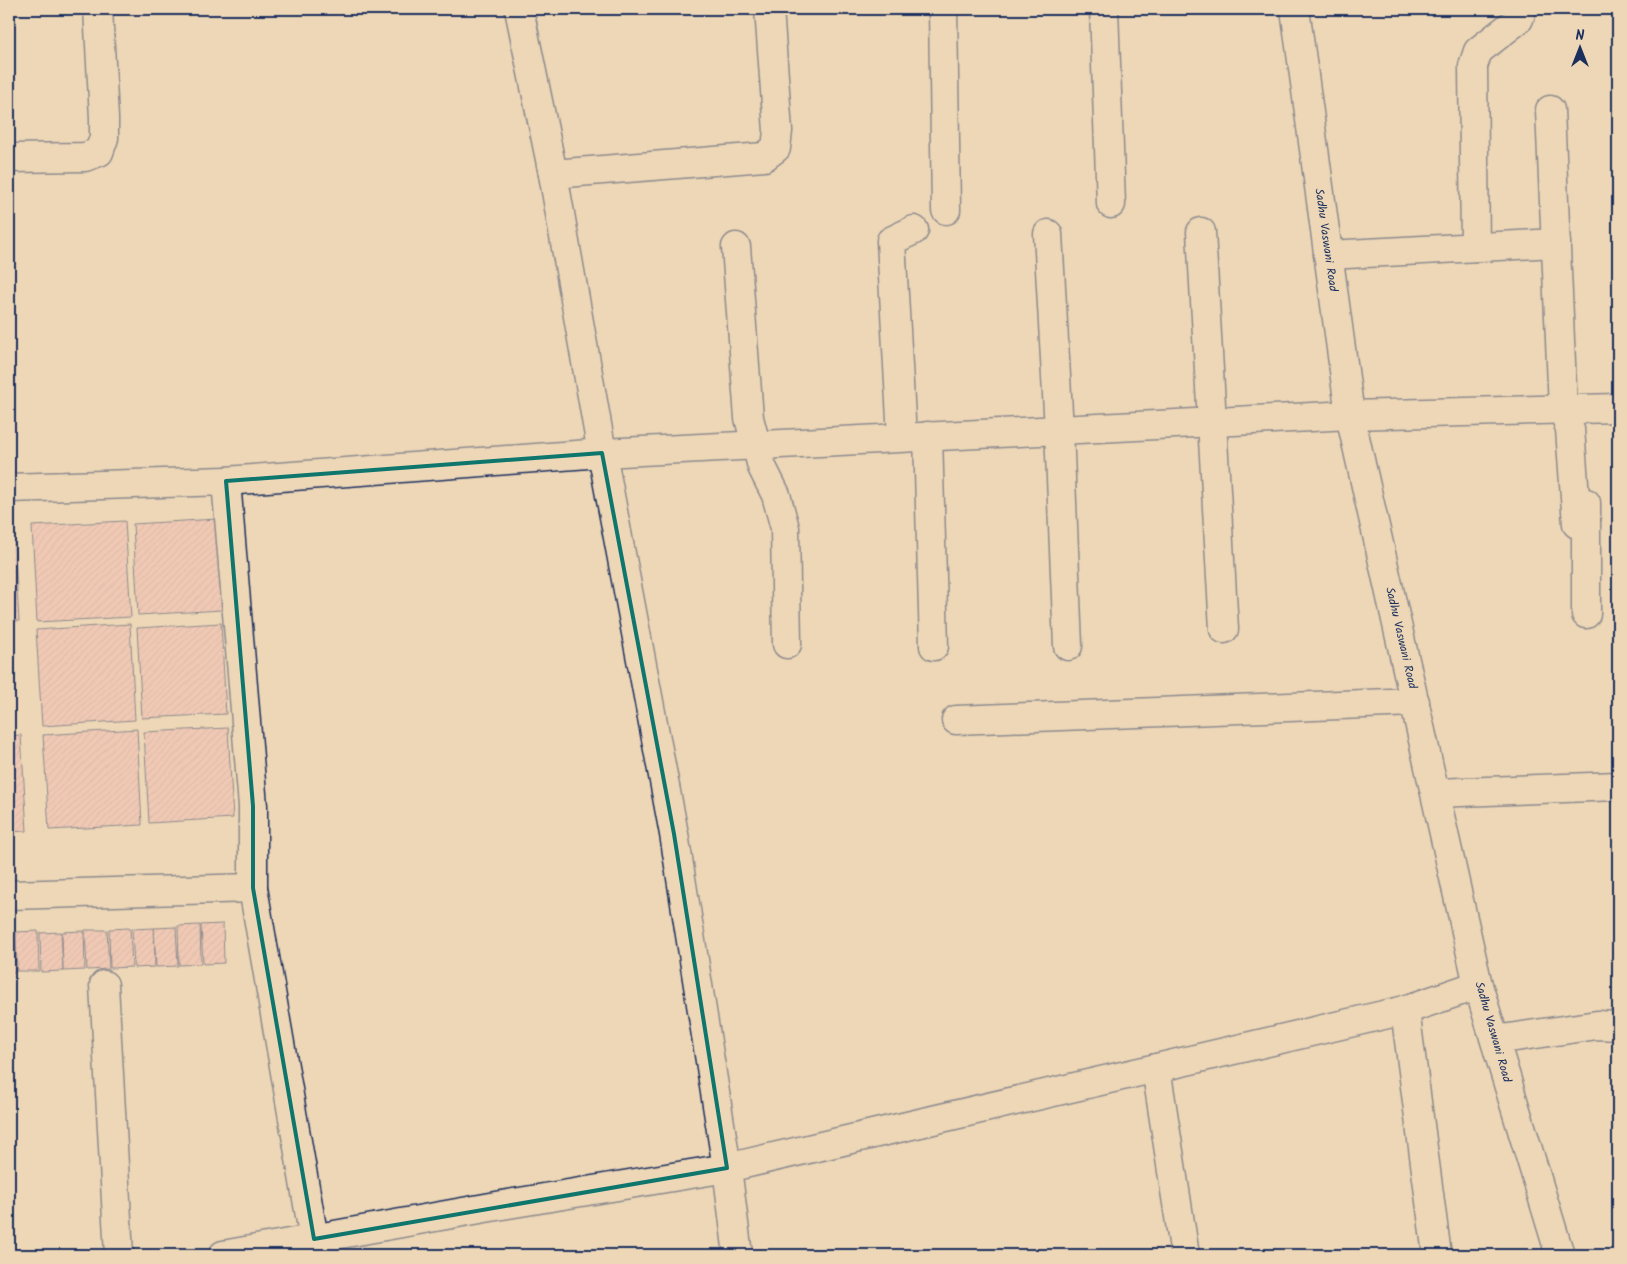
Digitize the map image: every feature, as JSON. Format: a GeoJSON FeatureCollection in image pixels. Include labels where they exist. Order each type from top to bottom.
{"type":"FeatureCollection","features":[{"type":"Feature","properties":{"kind":"street"},"geometry":{"type":"LineString","coordinates":[[9,158],[85,157],[98,152],[104,138],[104,118],[98,9]]}},
{"type":"Feature","properties":{"kind":"street"},"geometry":{"type":"LineString","coordinates":[[519,9],[553,174],[602,453],[674,834],[727,1168],[738,1255]]}},
{"type":"Feature","properties":{"kind":"street"},"geometry":{"type":"LineString","coordinates":[[553,174],[764,157],[776,148],[778,131],[770,9]]}},
{"type":"Feature","properties":{"kind":"street"},"geometry":{"type":"LineString","coordinates":[[943,9],[946,210]]}},
{"type":"Feature","properties":{"kind":"street"},"geometry":{"type":"LineString","coordinates":[[1104,9],[1111,204]]}},
{"type":"Feature","properties":{"kind":"street","name":"Sadhu Vaswani Road"},"geometry":{"type":"LineString","coordinates":[[1295,9],[1350,415],[1478,986],[1560,1255]]}},
{"type":"Feature","properties":{"kind":"street"},"geometry":{"type":"LineString","coordinates":[[1475,247],[1473,66],[1478,51],[1519,19],[1522,9]]}},
{"type":"Feature","properties":{"kind":"street"},"geometry":{"type":"LineString","coordinates":[[1550,110],[1556,243],[1574,409],[1586,614]]}},
{"type":"Feature","properties":{"kind":"street"},"geometry":{"type":"LineString","coordinates":[[914,230],[891,241],[915,437],[934,646]]}},
{"type":"Feature","properties":{"kind":"street"},"geometry":{"type":"LineString","coordinates":[[1201,232],[1224,629]]}},
{"type":"Feature","properties":{"kind":"street"},"geometry":{"type":"LineString","coordinates":[[1048,234],[1068,646]]}},
{"type":"Feature","properties":{"kind":"street"},"geometry":{"type":"LineString","coordinates":[[1328,255],[1556,243]]}},
{"type":"Feature","properties":{"kind":"street"},"geometry":{"type":"LineString","coordinates":[[736,247],[749,418],[762,467],[776,495],[786,528],[787,644]]}},
{"type":"Feature","properties":{"kind":"street"},"geometry":{"type":"LineString","coordinates":[[9,488],[226,481],[602,453],[1350,415],[1618,408]]}},
{"type":"Feature","properties":{"kind":"street"},"geometry":{"type":"LineString","coordinates":[[1574,409],[1570,429],[1577,524]]}},
{"type":"Feature","properties":{"kind":"street"},"geometry":{"type":"LineString","coordinates":[[226,481],[253,806],[253,888],[314,1239]]}},
{"type":"Feature","properties":{"kind":"street"},"geometry":{"type":"LineString","coordinates":[[956,720],[1415,702]]}},
{"type":"Feature","properties":{"kind":"street"},"geometry":{"type":"LineString","coordinates":[[1436,792],[1618,786]]}},
{"type":"Feature","properties":{"kind":"street"},"geometry":{"type":"LineString","coordinates":[[9,895],[253,888]]}},
{"type":"Feature","properties":{"kind":"street"},"geometry":{"type":"LineString","coordinates":[[104,984],[119,1255]]}},
{"type":"Feature","properties":{"kind":"street"},"geometry":{"type":"LineString","coordinates":[[223,1255],[259,1252],[314,1239],[502,1205],[727,1168],[1405,1010],[1478,986]]}},
{"type":"Feature","properties":{"kind":"street"},"geometry":{"type":"LineString","coordinates":[[1405,1010],[1437,1255]]}},
{"type":"Feature","properties":{"kind":"street"},"geometry":{"type":"LineString","coordinates":[[1495,1040],[1597,1025],[1618,1026]]}},
{"type":"Feature","properties":{"kind":"street"},"geometry":{"type":"LineString","coordinates":[[1156,1068],[1185,1255]]}},
{"type":"Feature","properties":{"kind":"highlighted area"},"geometry":{"type":"Polygon","coordinates":[[[602,453],[674,834],[727,1168],[314,1239],[253,888],[253,806],[226,481],[602,453]]]}},
{"type":"Feature","properties":{"kind":"building"},"geometry":{"type":"Polygon","coordinates":[[[217,519],[222,610],[138,615],[133,524],[217,519]]]}},
{"type":"Feature","properties":{"kind":"building"},"geometry":{"type":"Polygon","coordinates":[[[125,521],[131,617],[37,622],[32,526],[125,521]]]}},
{"type":"Feature","properties":{"kind":"building"},"geometry":{"type":"Polygon","coordinates":[[[9,525],[13,525],[19,621],[9,621],[9,525]]]}},
{"type":"Feature","properties":{"kind":"building"},"geometry":{"type":"Polygon","coordinates":[[[221,623],[226,714],[142,718],[137,628],[221,623]]]}},
{"type":"Feature","properties":{"kind":"building"},"geometry":{"type":"Polygon","coordinates":[[[130,624],[135,720],[42,726],[36,630],[130,624]]]}},
{"type":"Feature","properties":{"kind":"building"},"geometry":{"type":"Polygon","coordinates":[[[228,728],[233,818],[149,823],[144,732],[228,728]]]}},
{"type":"Feature","properties":{"kind":"building"},"geometry":{"type":"Polygon","coordinates":[[[137,729],[142,825],[49,830],[43,735],[137,729]]]}},
{"type":"Feature","properties":{"kind":"building"},"geometry":{"type":"Polygon","coordinates":[[[21,735],[27,831],[9,832],[9,736],[21,735]]]}},
{"type":"Feature","properties":{"kind":"building"},"geometry":{"type":"Polygon","coordinates":[[[223,924],[224,963],[203,964],[201,925],[223,924]]]}},
{"type":"Feature","properties":{"kind":"building"},"geometry":{"type":"Polygon","coordinates":[[[200,925],[201,964],[179,965],[178,926],[200,925]]]}},
{"type":"Feature","properties":{"kind":"building"},"geometry":{"type":"Polygon","coordinates":[[[176,927],[178,966],[156,967],[154,928],[176,927]]]}},
{"type":"Feature","properties":{"kind":"building"},"geometry":{"type":"Polygon","coordinates":[[[130,928],[132,967],[110,968],[109,929],[130,928]]]}},
{"type":"Feature","properties":{"kind":"building"},"geometry":{"type":"Polygon","coordinates":[[[154,928],[155,967],[134,968],[132,929],[154,928]]]}},
{"type":"Feature","properties":{"kind":"building"},"geometry":{"type":"Polygon","coordinates":[[[85,930],[107,930],[109,969],[87,970],[85,930]]]}},
{"type":"Feature","properties":{"kind":"building"},"geometry":{"type":"Polygon","coordinates":[[[38,931],[39,971],[17,971],[16,932],[38,931]]]}},
{"type":"Feature","properties":{"kind":"building"},"geometry":{"type":"Polygon","coordinates":[[[84,931],[85,970],[63,971],[62,932],[84,931]]]}},
{"type":"Feature","properties":{"kind":"building"},"geometry":{"type":"Polygon","coordinates":[[[61,932],[63,971],[41,972],[40,933],[61,932]]]}},
{"type":"Feature","properties":{"kind":"building"},"geometry":{"type":"Polygon","coordinates":[[[9,933],[14,933],[16,972],[9,972],[9,933]]]}}]}
